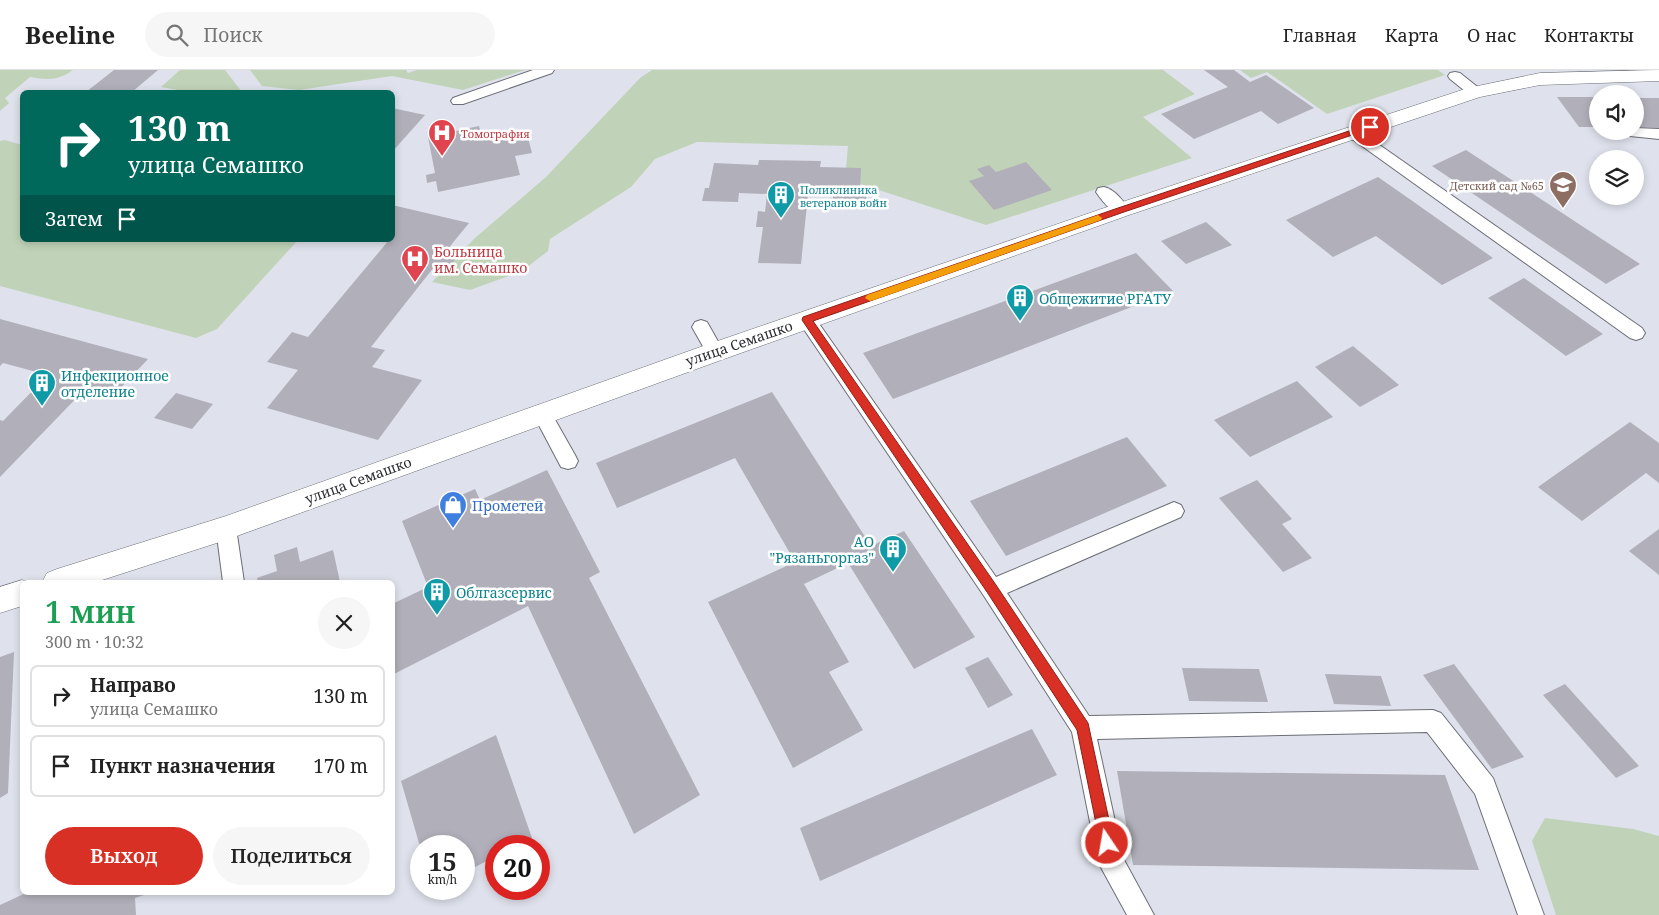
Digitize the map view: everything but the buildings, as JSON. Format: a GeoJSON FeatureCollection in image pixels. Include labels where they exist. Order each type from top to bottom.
{"type":"FeatureCollection","features":[{"type":"Feature","properties":{"kind":"street","name":"улица Семашко"},"geometry":{"type":"LineString","coordinates":[[63,580],[226,528],[714,352],[1121,210],[1475,92],[1540,79],[1659,75]]}},
{"type":"Feature","properties":{"kind":"street"},"geometry":{"type":"LineString","coordinates":[[0,600],[20,595]]}},
{"type":"Feature","properties":{"kind":"lane"},"geometry":{"type":"LineString","coordinates":[[458,101],[547,70]]}},
{"type":"Feature","properties":{"kind":"lane"},"geometry":{"type":"LineString","coordinates":[[1455,76],[1475,92]]}},
{"type":"Feature","properties":{"kind":"lane"},"geometry":{"type":"LineString","coordinates":[[1353,132],[1636,333]]}},
{"type":"Feature","properties":{"kind":"lane"},"geometry":{"type":"LineString","coordinates":[[1644,133],[1659,134]]}},
{"type":"Feature","properties":{"kind":"lane"},"geometry":{"type":"LineString","coordinates":[[1104,192],[1121,210]]}},
{"type":"Feature","properties":{"kind":"lane"},"geometry":{"type":"LineString","coordinates":[[807,320],[992,588],[1083,728],[1112,862],[1140,915]]}},
{"type":"Feature","properties":{"kind":"lane"},"geometry":{"type":"LineString","coordinates":[[701,327],[714,352]]}},
{"type":"Feature","properties":{"kind":"lane"},"geometry":{"type":"LineString","coordinates":[[542,414],[568,461]]}},
{"type":"Feature","properties":{"kind":"lane"},"geometry":{"type":"LineString","coordinates":[[992,588],[1174,511]]}},
{"type":"Feature","properties":{"kind":"lane"},"geometry":{"type":"LineString","coordinates":[[226,528],[234,580]]}},
{"type":"Feature","properties":{"kind":"lane"},"geometry":{"type":"LineString","coordinates":[[1083,728],[1433,721],[1484,787],[1532,915]]}},
{"type":"Feature","properties":{"kind":"green space"},"geometry":{"type":"Polygon","coordinates":[[[0,70],[73,70],[52,79],[30,77],[5,98],[9,103],[0,111],[0,70]]]}},
{"type":"Feature","properties":{"kind":"green space"},"geometry":{"type":"Polygon","coordinates":[[[180,70],[225,70],[240,90],[177,90],[161,87],[180,70]]]}},
{"type":"Feature","properties":{"kind":"green space"},"geometry":{"type":"Polygon","coordinates":[[[250,70],[406,70],[408,73],[417,70],[525,70],[463,90],[392,76],[299,90],[262,86],[250,70]]]}},
{"type":"Feature","properties":{"kind":"green space"},"geometry":{"type":"Polygon","coordinates":[[[652,70],[1163,70],[1195,94],[1143,117],[1192,158],[986,225],[845,179],[848,146],[697,142],[655,159],[631,187],[550,239],[548,251],[522,271],[470,290],[432,282],[475,238],[546,177],[640,78],[652,70]]]}},
{"type":"Feature","properties":{"kind":"green space"},"geometry":{"type":"Polygon","coordinates":[[[1240,70],[1438,70],[1445,75],[1327,114],[1267,72],[1251,78],[1240,70]]]}},
{"type":"Feature","properties":{"kind":"green space"},"geometry":{"type":"Polygon","coordinates":[[[5,140],[20,144],[20,242],[296,242],[217,329],[196,338],[0,286],[0,141],[5,140]]]}},
{"type":"Feature","properties":{"kind":"green space"},"geometry":{"type":"Polygon","coordinates":[[[1545,818],[1633,829],[1659,836],[1659,915],[1556,915],[1532,841],[1545,818]]]}},
{"type":"Feature","properties":{"kind":"slow traffic"},"geometry":{"type":"LineString","coordinates":[[870,298],[1098,218]]}},
{"type":"Feature","properties":{"kind":"place","name":"Томография"},"geometry":{"type":"Point","coordinates":[442,157]}},
{"type":"Feature","properties":{"kind":"place","name":"Детский сад №65"},"geometry":{"type":"Point","coordinates":[1563,209]}},
{"type":"Feature","properties":{"kind":"place","name":"Поликлиника ветеранов войн"},"geometry":{"type":"Point","coordinates":[781,219]}},
{"type":"Feature","properties":{"kind":"place","name":"Больница им. Семашко"},"geometry":{"type":"Point","coordinates":[415,283]}},
{"type":"Feature","properties":{"kind":"place","name":"Общежитие РГАТУ"},"geometry":{"type":"Point","coordinates":[1020,322]}},
{"type":"Feature","properties":{"kind":"place","name":"Инфекционное отделение"},"geometry":{"type":"Point","coordinates":[42,407]}},
{"type":"Feature","properties":{"kind":"place","name":"Прометей"},"geometry":{"type":"Point","coordinates":[453,529]}},
{"type":"Feature","properties":{"kind":"place","name":"АО \"Рязаньгоргаз\""},"geometry":{"type":"Point","coordinates":[893,573]}},
{"type":"Feature","properties":{"kind":"place","name":"Облгазсервис"},"geometry":{"type":"Point","coordinates":[437,616]}},
{"type":"Feature","properties":{"kind":"route"},"geometry":{"type":"LineString","coordinates":[[1107,843],[1083,728],[992,588],[807,320],[1121,210],[1370,127]]}}]}
